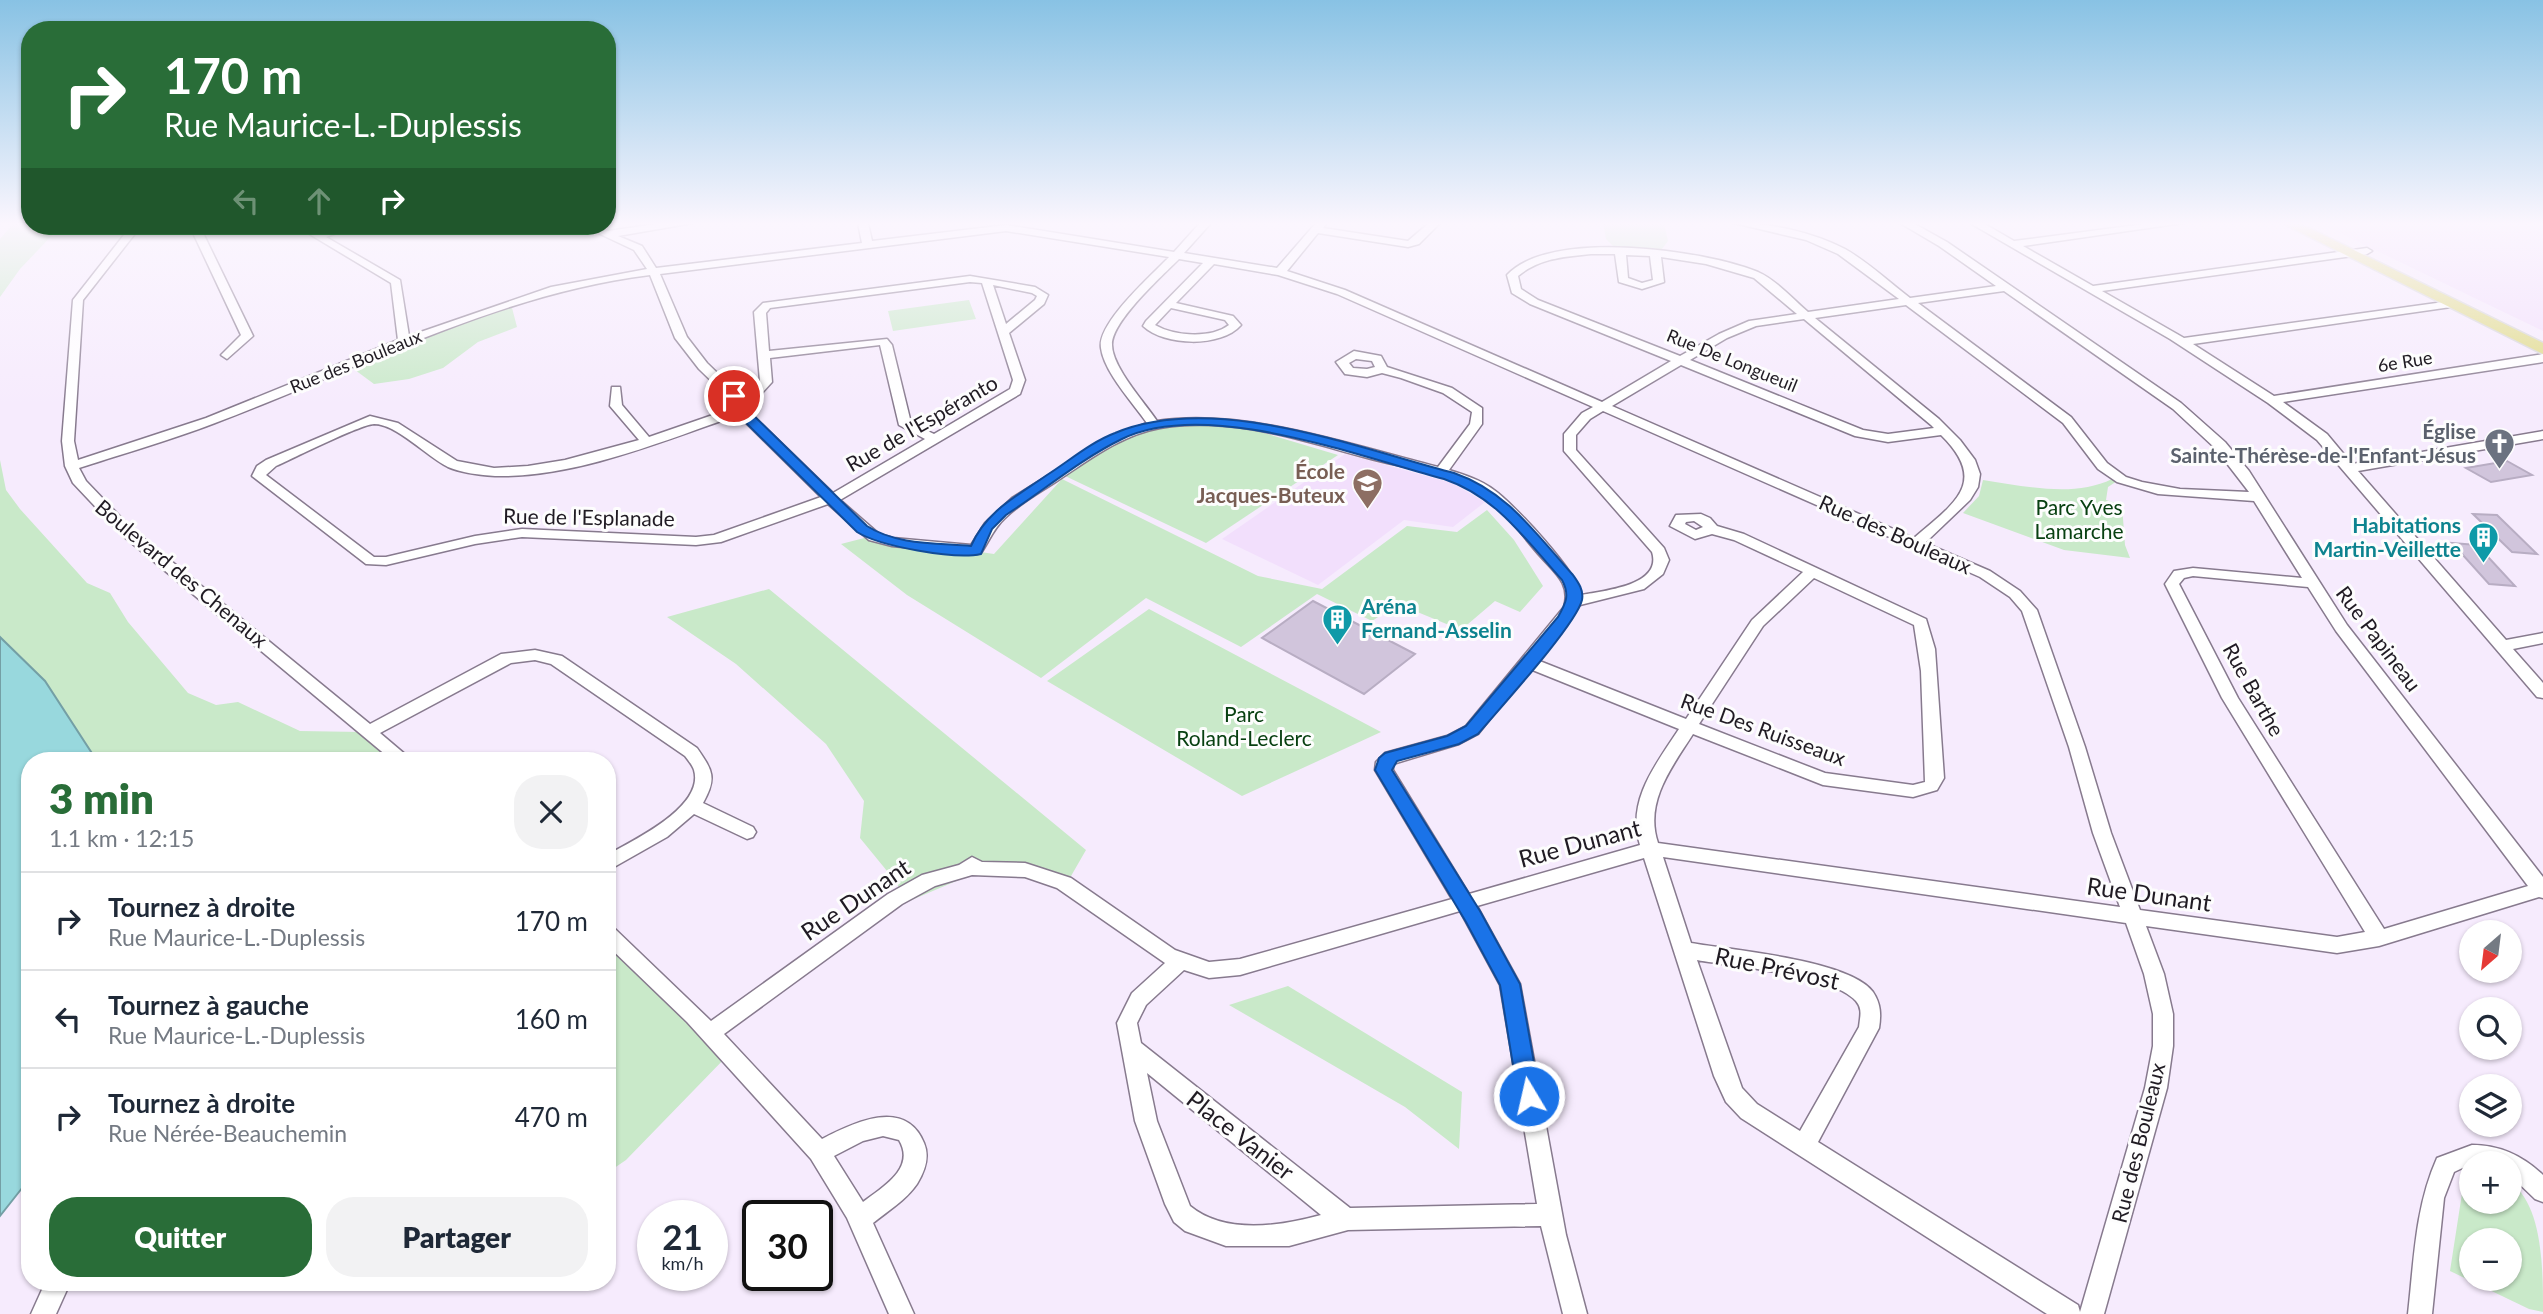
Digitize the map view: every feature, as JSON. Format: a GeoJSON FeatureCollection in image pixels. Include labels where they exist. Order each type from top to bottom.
{"type":"FeatureCollection","features":[{"type":"Feature","properties":{"kind":"main road"},"geometry":{"type":"LineString","coordinates":[[2411,284],[2543,349]]}},
{"type":"Feature","properties":{"kind":"main road"},"geometry":{"type":"LineString","coordinates":[[2435,284],[2543,337]]}},
{"type":"Feature","properties":{"kind":"street","name":"Boulevard des Chenaux"},"geometry":{"type":"LineString","coordinates":[[90,284],[78,300],[68,441],[72,466],[85,491],[116,522],[393,752]]}},
{"type":"Feature","properties":{"kind":"street"},"geometry":{"type":"LineString","coordinates":[[222,284],[247,336],[228,355]]}},
{"type":"Feature","properties":{"kind":"street"},"geometry":{"type":"LineString","coordinates":[[396,284],[404,342]]}},
{"type":"Feature","properties":{"kind":"street","name":"Rue des Bouleaux"},"geometry":{"type":"LineString","coordinates":[[72,466],[233,412],[404,342],[543,292],[585,284]]}},
{"type":"Feature","properties":{"kind":"street"},"geometry":{"type":"LineString","coordinates":[[661,284],[681,338],[698,361],[831,498],[874,537],[905,544],[976,551],[986,528],[1008,507],[1111,440],[1154,425],[1185,421],[1239,423],[1440,473],[1473,484],[1499,501],[1568,578],[1574,590],[1574,601],[1565,619],[1466,734],[1396,755],[1385,762],[1385,774],[1464,902],[1512,991],[1550,1215],[1575,1314]]}},
{"type":"Feature","properties":{"kind":"street"},"geometry":{"type":"LineString","coordinates":[[738,404],[764,386],[760,312],[770,304],[923,284]]}},
{"type":"Feature","properties":{"kind":"street","name":"Rue de l'Espéranto"},"geometry":{"type":"LineString","coordinates":[[831,498],[1016,391],[1019,380],[987,284]]}},
{"type":"Feature","properties":{"kind":"street"},"geometry":{"type":"LineString","coordinates":[[1003,332],[1040,302],[1043,295],[1035,290],[1007,284]]}},
{"type":"Feature","properties":{"kind":"street"},"geometry":{"type":"LineString","coordinates":[[1150,284],[1118,319],[1107,343],[1113,367],[1154,425]]}},
{"type":"Feature","properties":{"kind":"street"},"geometry":{"type":"LineString","coordinates":[[1168,304],[1226,317],[1234,321],[1234,327],[1227,334],[1212,337],[1152,330],[1150,323],[1168,304],[1188,284]]}},
{"type":"Feature","properties":{"kind":"street","name":"Rue des Bouleaux"},"geometry":{"type":"LineString","coordinates":[[1318,284],[1341,292],[1916,543],[1995,580],[2015,594],[2029,610],[2037,625],[2102,833],[2159,990],[2162,1046],[2156,1088],[2092,1314]]}},
{"type":"Feature","properties":{"kind":"street","name":"Rue De Longueuil"},"geometry":{"type":"LineString","coordinates":[[1513,284],[1516,292],[1534,302],[1868,435],[1895,438],[1945,431]]}},
{"type":"Feature","properties":{"kind":"street","name":"Rue De Longueuil"},"geometry":{"type":"LineString","coordinates":[[1766,284],[1945,431],[1969,458],[1974,474],[1972,488],[1958,508],[1916,543]]}},
{"type":"Feature","properties":{"kind":"street"},"geometry":{"type":"LineString","coordinates":[[1884,284],[2067,420],[2085,438],[2105,468],[2119,478],[2147,487],[2258,497]]}},
{"type":"Feature","properties":{"kind":"street","name":"Rue Papineau"},"geometry":{"type":"LineString","coordinates":[[2000,284],[2191,417],[2231,457],[2357,648],[2542,890]]}},
{"type":"Feature","properties":{"kind":"street"},"geometry":{"type":"LineString","coordinates":[[2086,284],[2182,342],[2322,437],[2543,693]]}},
{"type":"Feature","properties":{"kind":"street"},"geometry":{"type":"LineString","coordinates":[[2094,289],[2128,284]]}},
{"type":"Feature","properties":{"kind":"street"},"geometry":{"type":"LineString","coordinates":[[1574,601],[1637,587],[1651,579],[1661,565],[1659,551],[1570,451],[1569,440],[1573,429],[1602,407],[1743,327],[1804,314],[2005,288]]}},
{"type":"Feature","properties":{"kind":"street"},"geometry":{"type":"LineString","coordinates":[[2182,342],[2451,304]]}},
{"type":"Feature","properties":{"kind":"street"},"geometry":{"type":"LineString","coordinates":[[764,355],[883,341],[905,425],[934,439]]}},
{"type":"Feature","properties":{"kind":"street","name":"6e Rue"},"geometry":{"type":"LineString","coordinates":[[2272,401],[2543,358]]}},
{"type":"Feature","properties":{"kind":"street"},"geometry":{"type":"LineString","coordinates":[[1382,369],[1416,378],[1471,403],[1478,411],[1476,424],[1440,473]]}},
{"type":"Feature","properties":{"kind":"street"},"geometry":{"type":"LineString","coordinates":[[616,390],[616,406],[646,441]]}},
{"type":"Feature","properties":{"kind":"street","name":"Rue de l'Esplanade"},"geometry":{"type":"LineString","coordinates":[[738,404],[646,441],[559,464],[490,471],[453,464],[384,422],[370,420],[271,463],[262,470],[260,476],[360,555],[378,561],[522,533],[710,541],[831,498]]}},
{"type":"Feature","properties":{"kind":"street"},"geometry":{"type":"LineString","coordinates":[[2351,468],[2539,439]]}},
{"type":"Feature","properties":{"kind":"street","name":"Rue Des Ruisseaux"},"geometry":{"type":"LineString","coordinates":[[1529,663],[1830,780],[1913,791],[1931,786],[1935,778],[1923,625],[1904,612],[1814,571],[1739,537],[1712,529]]}},
{"type":"Feature","properties":{"kind":"street","name":"Rue Prévost"},"geometry":{"type":"LineString","coordinates":[[1814,571],[1762,617],[1656,777],[1648,796],[1644,825],[1734,1095],[1749,1111],[2069,1314]]}},
{"type":"Feature","properties":{"kind":"street","name":"Rue Barthe"},"geometry":{"type":"LineString","coordinates":[[2312,583],[2193,572],[2179,574],[2172,584],[2254,739],[2379,938]]}},
{"type":"Feature","properties":{"kind":"street"},"geometry":{"type":"LineString","coordinates":[[2502,646],[2543,638]]}},
{"type":"Feature","properties":{"kind":"street"},"geometry":{"type":"LineString","coordinates":[[368,732],[498,662],[516,656],[543,655],[556,660],[697,758],[704,770],[705,784],[693,806],[616,858]]}},
{"type":"Feature","properties":{"kind":"street"},"geometry":{"type":"LineString","coordinates":[[693,806],[747,832]]}},
{"type":"Feature","properties":{"kind":"street","name":"Rue Dunant"},"geometry":{"type":"LineString","coordinates":[[710,1033],[895,899],[929,880],[965,870],[972,864],[977,869],[1025,870],[1064,883],[1179,962],[1209,970],[1229,969],[1651,849],[2323,944],[2351,944],[2379,938],[2542,890]]}},
{"type":"Feature","properties":{"kind":"street"},"geometry":{"type":"LineString","coordinates":[[616,942],[710,1033],[819,1152],[860,1219],[902,1314]]}},
{"type":"Feature","properties":{"kind":"street","name":"Rue Prévost"},"geometry":{"type":"LineString","coordinates":[[1685,950],[1832,976],[1857,989],[1866,998],[1872,1018],[1869,1028],[1804,1146]]}},
{"type":"Feature","properties":{"kind":"street"},"geometry":{"type":"LineString","coordinates":[[1179,962],[1133,1008],[1127,1023],[1146,1121],[1173,1196],[1182,1214],[1193,1223],[1226,1235],[1289,1235],[1348,1219],[1550,1215]]}},
{"type":"Feature","properties":{"kind":"street","name":"Place Vanier"},"geometry":{"type":"LineString","coordinates":[[1133,1049],[1348,1219]]}},
{"type":"Feature","properties":{"kind":"street"},"geometry":{"type":"LineString","coordinates":[[819,1152],[878,1126],[898,1128],[912,1140],[916,1158],[910,1174],[860,1219]]}},
{"type":"Feature","properties":{"kind":"street"},"geometry":{"type":"LineString","coordinates":[[2420,1314],[2433,1198],[2445,1165],[2472,1154],[2494,1155],[2521,1169],[2543,1191]]}},
{"type":"Feature","properties":{"kind":"street"},"geometry":{"type":"LineString","coordinates":[[43,1314],[54,1291]]}},
{"type":"Feature","properties":{"kind":"shaded area"},"geometry":{"type":"Polygon","coordinates":[[[2446,284],[2543,284],[2543,331],[2446,284]]]}},
{"type":"Feature","properties":{"kind":"shaded area","name":"École Jacques-Buteux"},"geometry":{"type":"Polygon","coordinates":[[[1345,454],[1452,483],[1485,502],[1453,527],[1404,520],[1318,585],[1222,539],[1345,454]]]}},
{"type":"Feature","properties":{"kind":"shaded area"},"geometry":{"type":"Polygon","coordinates":[[[0,637],[45,681],[91,752],[21,752],[21,1189],[0,1216],[0,637]]]}},
{"type":"Feature","properties":{"kind":"green space"},"geometry":{"type":"Polygon","coordinates":[[[0,284],[9,284],[0,297],[0,284]]]}},
{"type":"Feature","properties":{"kind":"green space"},"geometry":{"type":"Polygon","coordinates":[[[969,300],[976,319],[893,331],[888,311],[969,300]]]}},
{"type":"Feature","properties":{"kind":"green space"},"geometry":{"type":"Polygon","coordinates":[[[511,304],[517,327],[478,342],[443,368],[409,379],[374,384],[351,367],[511,304]]]}},
{"type":"Feature","properties":{"kind":"green space"},"geometry":{"type":"Polygon","coordinates":[[[1224,421],[1338,455],[1206,543],[1061,474],[1102,446],[1156,422],[1224,421]]]}},
{"type":"Feature","properties":{"kind":"green space"},"geometry":{"type":"Polygon","coordinates":[[[0,460],[6,490],[20,509],[87,583],[110,593],[128,622],[188,693],[216,705],[238,702],[300,731],[361,732],[384,752],[91,752],[45,681],[0,637],[0,460]]]}},
{"type":"Feature","properties":{"kind":"green space"},"geometry":{"type":"Polygon","coordinates":[[[1062,479],[1258,576],[1322,589],[1407,526],[1457,532],[1487,510],[1514,540],[1543,586],[1520,612],[1495,601],[1461,630],[1398,604],[1372,621],[1317,594],[1241,647],[1146,598],[1041,678],[907,595],[841,544],[872,536],[994,554],[1062,479]]]}},
{"type":"Feature","properties":{"kind":"green space","name":"Parc Yves Lamarche"},"geometry":{"type":"Polygon","coordinates":[[[2112,479],[2117,481],[2108,487],[2106,500],[2122,505],[2125,545],[2130,558],[2064,550],[1963,513],[1979,496],[1983,480],[2065,489],[2097,485],[2112,479]]]}},
{"type":"Feature","properties":{"kind":"green space"},"geometry":{"type":"Polygon","coordinates":[[[769,589],[1086,850],[1067,883],[975,873],[907,902],[896,882],[860,838],[864,801],[826,744],[736,664],[667,617],[769,589]]]}},
{"type":"Feature","properties":{"kind":"green space","name":"Parc Roland-Leclerc"},"geometry":{"type":"Polygon","coordinates":[[[1149,609],[1381,732],[1242,796],[1047,681],[1149,609]]]}},
{"type":"Feature","properties":{"kind":"green space"},"geometry":{"type":"Polygon","coordinates":[[[616,953],[728,1055],[626,1160],[616,1167],[616,953]]]}},
{"type":"Feature","properties":{"kind":"green space"},"geometry":{"type":"Polygon","coordinates":[[[1288,986],[1462,1092],[1459,1149],[1405,1107],[1229,1005],[1288,986]]]}},
{"type":"Feature","properties":{"kind":"green space"},"geometry":{"type":"Polygon","coordinates":[[[2522,1194],[2535,1222],[2539,1240],[2543,1312],[2529,1309],[2492,1291],[2522,1291],[2522,1228],[2459,1228],[2459,1275],[2450,1271],[2459,1213],[2522,1214],[2522,1194]]]}},
{"type":"Feature","properties":{"kind":"building","name":"Église Sainte-Thérèse-de-l'Enfant-Jésus"},"geometry":{"type":"Polygon","coordinates":[[[2507,461],[2532,475],[2491,482],[2466,468],[2507,461]]]}},
{"type":"Feature","properties":{"kind":"building","name":"Habitations Martin-Veillette"},"geometry":{"type":"Polygon","coordinates":[[[2473,514],[2497,515],[2537,554],[2512,552],[2473,514]]]}},
{"type":"Feature","properties":{"kind":"building","name":"Habitations Martin-Veillette"},"geometry":{"type":"Polygon","coordinates":[[[2452,543],[2477,545],[2515,586],[2489,584],[2452,543]]]}},
{"type":"Feature","properties":{"kind":"building","name":"Aréna Fernand-Asselin"},"geometry":{"type":"Polygon","coordinates":[[[1313,601],[1415,654],[1364,694],[1262,638],[1313,601]]]}},
{"type":"Feature","properties":{"kind":"place","name":"Église Sainte-Thérèse-de-l'Enfant-Jésus"},"geometry":{"type":"Point","coordinates":[2499,471]}},
{"type":"Feature","properties":{"kind":"place","name":"École Jacques-Buteux"},"geometry":{"type":"Point","coordinates":[1368,511]}},
{"type":"Feature","properties":{"kind":"place","name":"Habitations Martin-Veillette"},"geometry":{"type":"Point","coordinates":[2484,565]}},
{"type":"Feature","properties":{"kind":"place","name":"Aréna Fernand-Asselin"},"geometry":{"type":"Point","coordinates":[1338,646]}},
{"type":"Feature","properties":{"kind":"route"},"geometry":{"type":"LineString","coordinates":[[734,396],[738,400],[740,410],[862,529],[874,537],[905,544],[976,551],[986,528],[1001,512],[1089,454],[1119,435],[1172,422],[1228,422],[1265,428],[1449,476],[1481,488],[1499,501],[1568,578],[1575,595],[1571,608],[1565,619],[1472,730],[1453,740],[1391,757],[1383,766],[1385,774],[1473,917],[1510,984],[1529,1096]]}}]}
